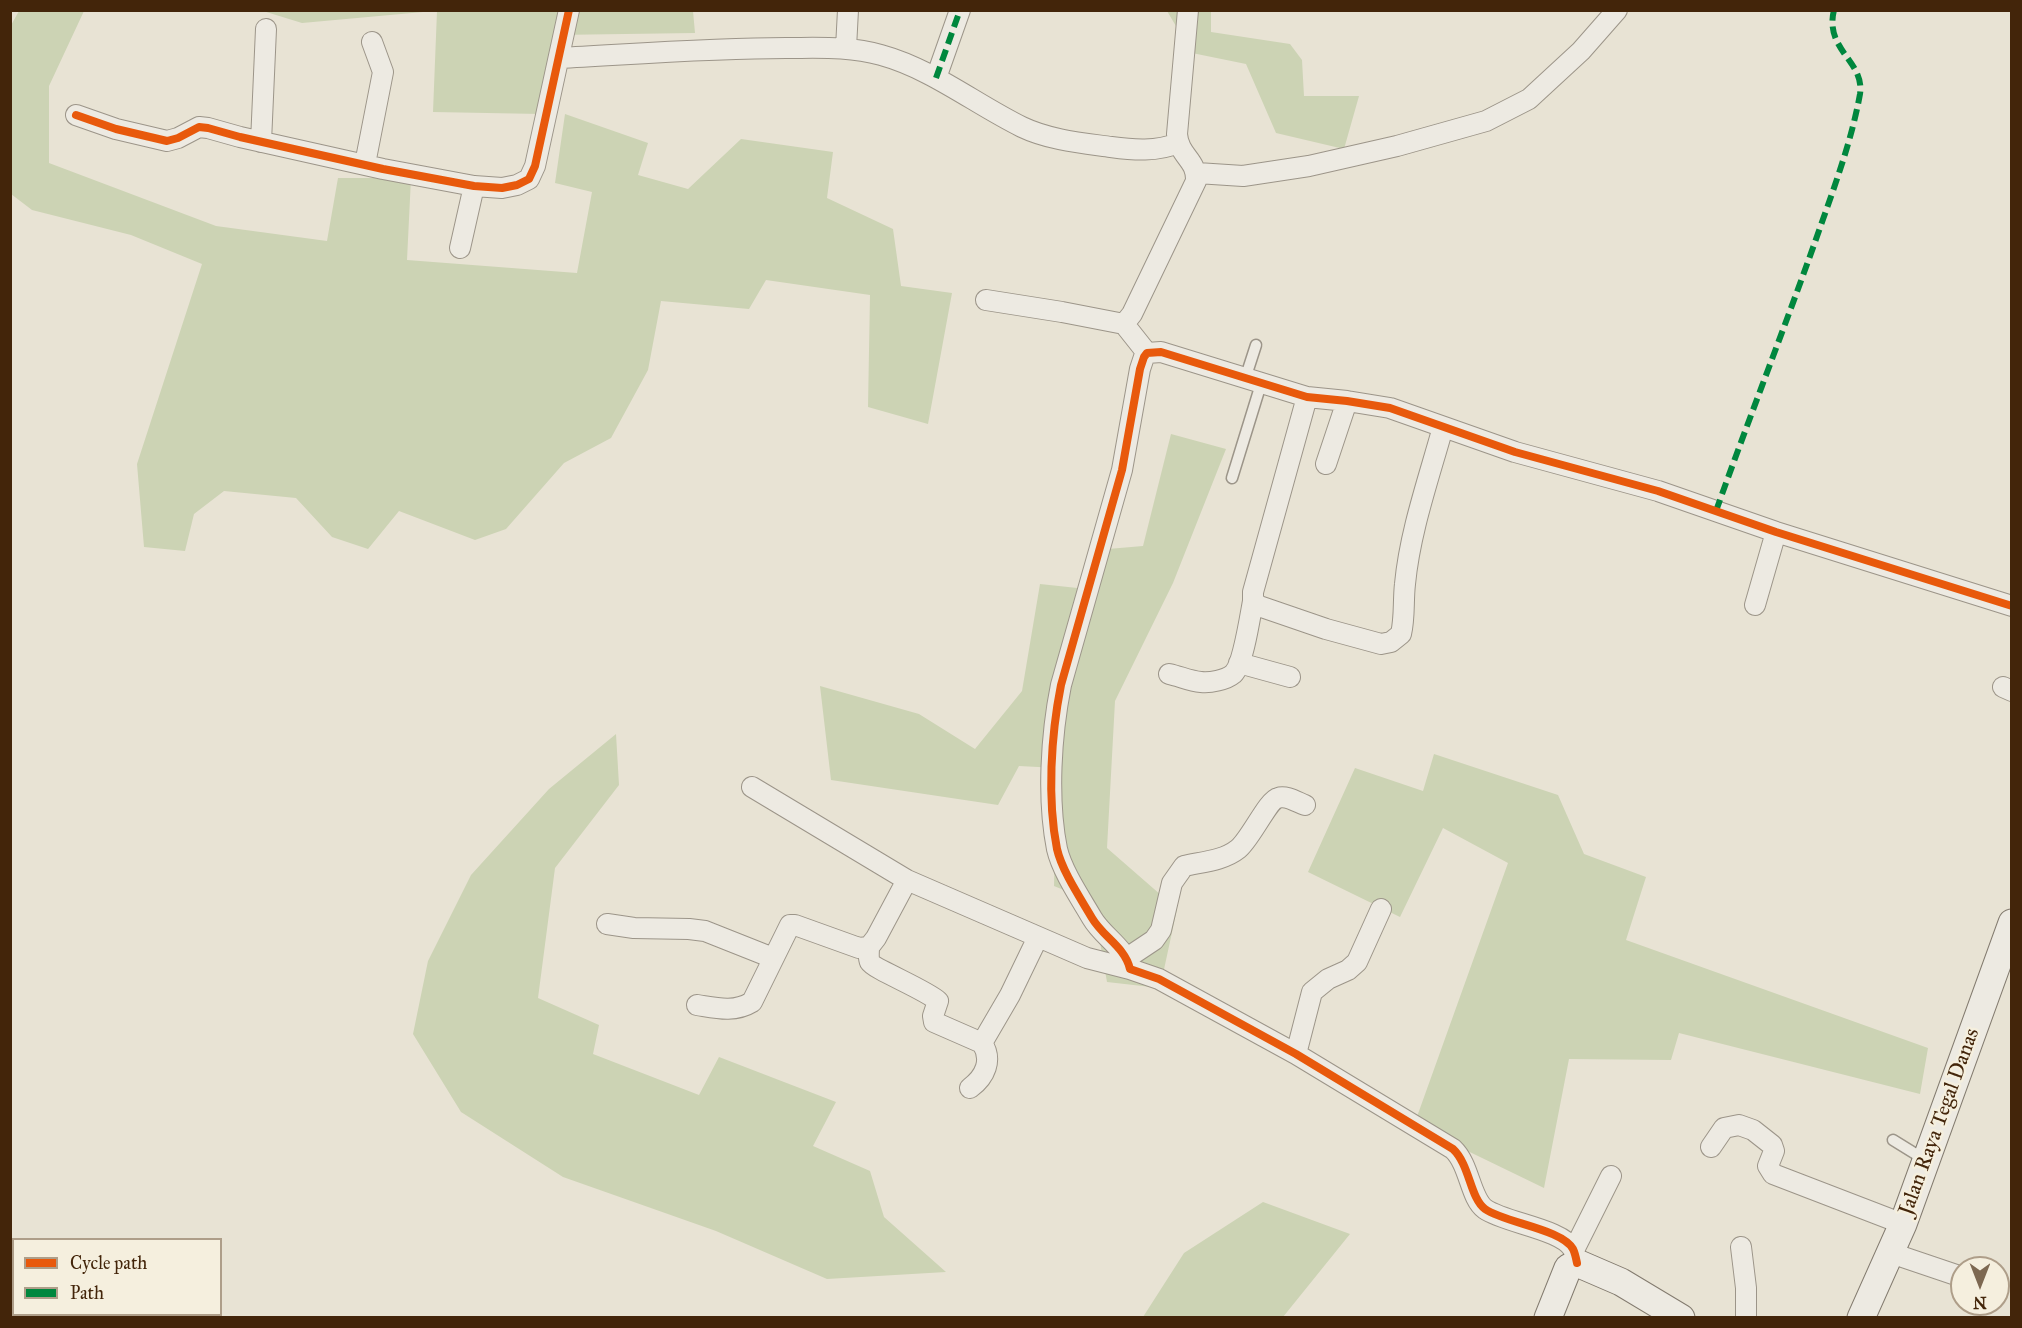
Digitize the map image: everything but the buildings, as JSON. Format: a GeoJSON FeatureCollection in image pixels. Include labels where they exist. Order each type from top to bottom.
{"type":"FeatureCollection","features":[{"type":"Feature","properties":{"kind":"street"},"geometry":{"type":"LineString","coordinates":[[76,115],[116,129],[167,141],[199,127],[474,186],[502,188],[517,185],[529,179],[535,166],[569,10]]}},
{"type":"Feature","properties":{"kind":"street"},"geometry":{"type":"LineString","coordinates":[[846,48],[848,10]]}},
{"type":"Feature","properties":{"kind":"street"},"geometry":{"type":"LineString","coordinates":[[936,78],[960,10]]}},
{"type":"Feature","properties":{"kind":"street"},"geometry":{"type":"LineString","coordinates":[[1124,324],[1132,314],[1196,181],[1197,173],[1178,143],[1188,10]]}},
{"type":"Feature","properties":{"kind":"street"},"geometry":{"type":"LineString","coordinates":[[1197,173],[1242,176],[1309,166],[1397,146],[1486,121],[1529,99],[1581,51],[1617,10]]}},
{"type":"Feature","properties":{"kind":"street"},"geometry":{"type":"LineString","coordinates":[[261,141],[266,29]]}},
{"type":"Feature","properties":{"kind":"street"},"geometry":{"type":"LineString","coordinates":[[365,164],[382,72],[372,42]]}},
{"type":"Feature","properties":{"kind":"street"},"geometry":{"type":"LineString","coordinates":[[559,58],[760,48],[846,48],[881,55],[936,78],[1024,129],[1069,142],[1124,149],[1155,149],[1178,143]]}},
{"type":"Feature","properties":{"kind":"street"},"geometry":{"type":"LineString","coordinates":[[460,248],[474,186]]}},
{"type":"Feature","properties":{"kind":"street"},"geometry":{"type":"LineString","coordinates":[[986,300],[1124,324],[1148,353]]}},
{"type":"Feature","properties":{"kind":"street"},"geometry":{"type":"LineString","coordinates":[[1128,963],[1094,922],[1058,850],[1052,771],[1061,685],[1122,470],[1140,369],[1148,353],[1161,352],[1307,397],[1390,408],[1515,452],[1658,491],[1776,532],[2012,606]]}},
{"type":"Feature","properties":{"kind":"street"},"geometry":{"type":"LineString","coordinates":[[1168,674],[1202,683],[1226,678],[1234,673],[1239,663],[1253,602],[1253,592],[1307,397]]}},
{"type":"Feature","properties":{"kind":"street"},"geometry":{"type":"LineString","coordinates":[[1326,464],[1347,401]]}},
{"type":"Feature","properties":{"kind":"street"},"geometry":{"type":"LineString","coordinates":[[1253,602],[1326,629],[1381,644],[1391,642],[1401,634],[1404,623],[1405,584],[1416,524],[1443,427]]}},
{"type":"Feature","properties":{"kind":"street"},"geometry":{"type":"LineString","coordinates":[[1755,606],[1776,532]]}},
{"type":"Feature","properties":{"kind":"street"},"geometry":{"type":"LineString","coordinates":[[1239,663],[1290,676]]}},
{"type":"Feature","properties":{"kind":"street"},"geometry":{"type":"LineString","coordinates":[[752,787],[907,880],[1087,958],[1128,963],[1296,1054],[1453,1149],[1465,1164],[1476,1197],[1484,1208],[1494,1214],[1531,1226],[1563,1240],[1575,1257],[1681,1317]]}},
{"type":"Feature","properties":{"kind":"street"},"geometry":{"type":"LineString","coordinates":[[1128,963],[1154,940],[1161,930],[1170,900],[1172,883],[1184,866],[1221,858],[1238,849],[1253,832],[1271,802],[1278,798],[1289,798],[1305,805]]}},
{"type":"Feature","properties":{"kind":"street"},"geometry":{"type":"LineString","coordinates":[[907,880],[869,947],[869,957],[873,965],[910,983],[938,1001],[934,1022],[982,1043],[988,1059],[980,1080],[970,1088]]}},
{"type":"Feature","properties":{"kind":"street"},"geometry":{"type":"LineString","coordinates":[[1296,1054],[1312,992],[1328,979],[1348,970],[1357,962],[1381,909]]}},
{"type":"Feature","properties":{"kind":"street"},"geometry":{"type":"LineString","coordinates":[[607,924],[634,928],[689,928],[705,931],[773,958]]}},
{"type":"Feature","properties":{"kind":"street"},"geometry":{"type":"LineString","coordinates":[[696,1005],[737,1009],[752,1002],[790,925],[859,948],[869,947]]}},
{"type":"Feature","properties":{"kind":"street","name":"Jalan Raya Tegal Danas"},"geometry":{"type":"LineString","coordinates":[[1861,1317],[1903,1224],[2010,930]]}},
{"type":"Feature","properties":{"kind":"street"},"geometry":{"type":"LineString","coordinates":[[982,1043],[1010,995],[1038,937]]}},
{"type":"Feature","properties":{"kind":"street"},"geometry":{"type":"LineString","coordinates":[[1711,1147],[1724,1128],[1739,1125],[1753,1130],[1772,1144],[1774,1151],[1768,1166],[1773,1174],[1903,1224]]}},
{"type":"Feature","properties":{"kind":"street"},"geometry":{"type":"LineString","coordinates":[[1548,1317],[1611,1176]]}},
{"type":"Feature","properties":{"kind":"street"},"geometry":{"type":"LineString","coordinates":[[1741,1247],[1746,1288],[1746,1317]]}},
{"type":"Feature","properties":{"kind":"street"},"geometry":{"type":"LineString","coordinates":[[1891,1252],[1950,1273]]}},
{"type":"Feature","properties":{"kind":"lane"},"geometry":{"type":"LineString","coordinates":[[1232,478],[1253,381],[1256,345]]}},
{"type":"Feature","properties":{"kind":"lane"},"geometry":{"type":"LineString","coordinates":[[1893,1140],[1927,1161]]}},
{"type":"Feature","properties":{"kind":"green space"},"geometry":{"type":"Polygon","coordinates":[[[263,10],[434,11],[302,23],[263,10]]]}},
{"type":"Feature","properties":{"kind":"green space"},"geometry":{"type":"Polygon","coordinates":[[[19,11],[84,11],[49,86],[49,163],[216,226],[327,241],[338,178],[411,178],[407,260],[577,273],[592,192],[555,183],[565,114],[648,143],[638,175],[688,189],[741,139],[833,152],[827,198],[893,229],[901,286],[952,293],[928,424],[868,407],[870,295],[766,280],[749,309],[661,301],[648,370],[611,438],[564,463],[506,529],[475,540],[399,511],[368,549],[332,537],[296,498],[224,491],[194,514],[185,551],[144,547],[137,464],[202,264],[131,235],[32,210],[11,194],[10,27],[19,11]]]}},
{"type":"Feature","properties":{"kind":"green space"},"geometry":{"type":"Polygon","coordinates":[[[437,11],[693,11],[695,33],[555,35],[541,114],[433,112],[437,11]]]}},
{"type":"Feature","properties":{"kind":"green space"},"geometry":{"type":"Polygon","coordinates":[[[1167,11],[1211,11],[1211,32],[1290,44],[1302,60],[1304,96],[1359,96],[1344,149],[1276,133],[1246,64],[1192,53],[1167,11]]]}},
{"type":"Feature","properties":{"kind":"green space"},"geometry":{"type":"Polygon","coordinates":[[[1171,434],[1226,449],[1173,583],[1115,701],[1107,848],[1177,909],[1160,988],[1107,982],[1093,902],[1054,886],[1057,768],[1019,766],[998,805],[831,780],[820,686],[919,714],[975,749],[1022,691],[1040,584],[1096,590],[1108,549],[1143,546],[1171,434]]]}},
{"type":"Feature","properties":{"kind":"green space"},"geometry":{"type":"Polygon","coordinates":[[[616,734],[619,785],[555,868],[538,998],[599,1025],[593,1054],[699,1095],[719,1057],[836,1102],[813,1146],[870,1171],[884,1217],[946,1272],[827,1279],[716,1231],[563,1177],[461,1112],[413,1034],[428,961],[471,875],[549,789],[616,734]]]}},
{"type":"Feature","properties":{"kind":"green space"},"geometry":{"type":"Polygon","coordinates":[[[1434,754],[1558,795],[1584,854],[1646,877],[1626,940],[1928,1048],[1920,1094],[1679,1033],[1671,1060],[1569,1059],[1544,1188],[1414,1125],[1508,863],[1443,828],[1400,917],[1308,872],[1355,768],[1423,791],[1434,754]]]}},
{"type":"Feature","properties":{"kind":"green space"},"geometry":{"type":"Polygon","coordinates":[[[1263,1202],[1350,1234],[1283,1317],[1143,1317],[1184,1253],[1263,1202]]]}},
{"type":"Feature","properties":{"kind":"marked path"},"geometry":{"type":"LineString","coordinates":[[936,78],[960,10]]}},
{"type":"Feature","properties":{"kind":"marked path"},"geometry":{"type":"LineString","coordinates":[[1716,511],[1815,242],[1852,131],[1860,94],[1860,83],[1857,73],[1835,35],[1832,24],[1834,10]]}},
{"type":"Feature","properties":{"kind":"cycle path"},"geometry":{"type":"LineString","coordinates":[[76,115],[116,129],[167,141],[199,127],[208,128],[383,169],[474,186],[502,188],[517,185],[529,179],[535,166],[569,10]]}},
{"type":"Feature","properties":{"kind":"cycle path"},"geometry":{"type":"LineString","coordinates":[[1577,1263],[1573,1249],[1557,1236],[1485,1209],[1476,1197],[1463,1164],[1453,1149],[1296,1054],[1159,979],[1130,969],[1124,954],[1097,925],[1067,875],[1059,858],[1052,809],[1051,767],[1058,704],[1061,685],[1122,470],[1144,357],[1147,353],[1161,352],[1307,397],[1390,408],[1515,452],[1658,491],[1776,532],[2012,606]]}}]}
